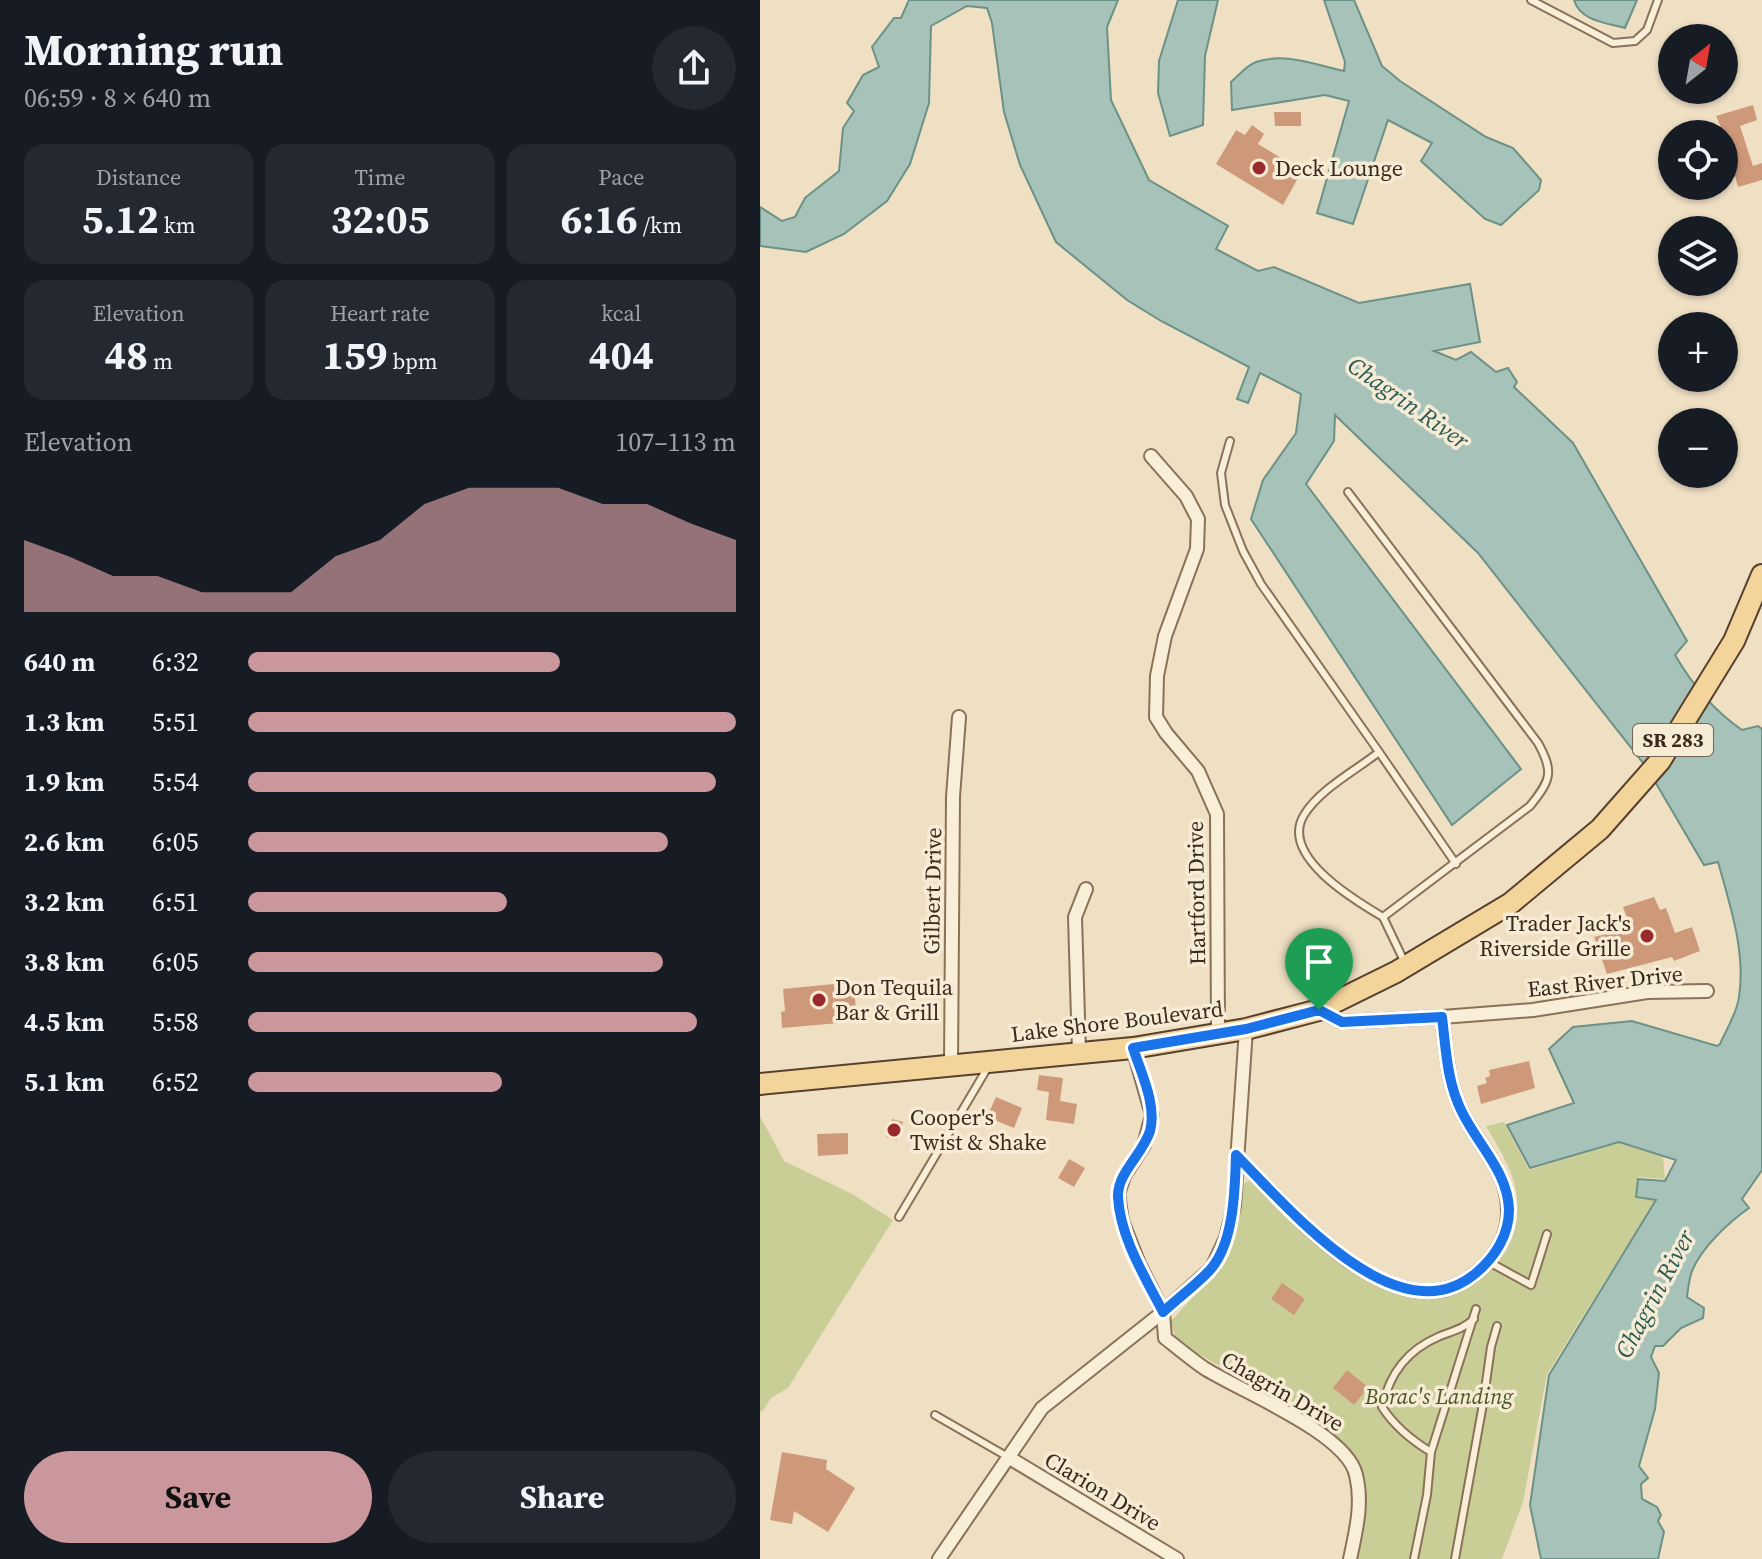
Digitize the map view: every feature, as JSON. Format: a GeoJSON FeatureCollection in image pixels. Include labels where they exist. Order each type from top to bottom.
{"type":"FeatureCollection","features":[{"type":"Feature","properties":{"kind":"main road","name":"Lake Shore Boulevard"},"geometry":{"type":"LineString","coordinates":[[760,1084],[1133,1048],[1246,1029],[1319,1010],[1406,966],[1511,903],[1600,829],[1660,761],[1734,641],[1762,575]]}},
{"type":"Feature","properties":{"kind":"street","name":"Hartford Drive"},"geometry":{"type":"LineString","coordinates":[[1151,456],[1186,496],[1198,519],[1197,549],[1165,636],[1157,676],[1156,717],[1198,771],[1217,814],[1218,1034]]}},
{"type":"Feature","properties":{"kind":"street","name":"Gilbert Drive"},"geometry":{"type":"LineString","coordinates":[[951,1065],[953,797],[959,717]]}},
{"type":"Feature","properties":{"kind":"street"},"geometry":{"type":"LineString","coordinates":[[1079,1052],[1075,917],[1086,889]]}},
{"type":"Feature","properties":{"kind":"street","name":"East River Drive"},"geometry":{"type":"LineString","coordinates":[[1319,1010],[1342,1022],[1533,1010],[1647,992],[1707,991]]}},
{"type":"Feature","properties":{"kind":"street"},"geometry":{"type":"LineString","coordinates":[[1236,1155],[1333,1252],[1392,1283],[1423,1291],[1446,1288],[1468,1280],[1489,1262],[1505,1236],[1509,1210],[1501,1179],[1487,1150],[1463,1114],[1449,1080],[1442,1017]]}},
{"type":"Feature","properties":{"kind":"street"},"geometry":{"type":"LineString","coordinates":[[939,1559],[1042,1408],[1163,1312],[1212,1268],[1226,1238],[1234,1206],[1246,1029]]}},
{"type":"Feature","properties":{"kind":"street"},"geometry":{"type":"LineString","coordinates":[[1133,1048],[1152,1115],[1150,1132],[1124,1176],[1118,1194],[1122,1221],[1163,1312]]}},
{"type":"Feature","properties":{"kind":"street","name":"Chagrin Drive"},"geometry":{"type":"LineString","coordinates":[[1163,1312],[1165,1338],[1203,1367],[1341,1448],[1356,1472],[1359,1519],[1350,1559]]}},
{"type":"Feature","properties":{"kind":"street","name":"Clarion Drive"},"geometry":{"type":"LineString","coordinates":[[1008,1457],[1177,1559]]}},
{"type":"Feature","properties":{"kind":"lane"},"geometry":{"type":"LineString","coordinates":[[1531,0],[1613,43],[1635,41],[1647,30],[1658,0]]}},
{"type":"Feature","properties":{"kind":"lane"},"geometry":{"type":"LineString","coordinates":[[1546,10],[1550,0]]}},
{"type":"Feature","properties":{"kind":"lane"},"geometry":{"type":"LineString","coordinates":[[1230,441],[1221,473],[1225,505],[1243,551],[1261,584],[1456,864]]}},
{"type":"Feature","properties":{"kind":"lane"},"geometry":{"type":"LineString","coordinates":[[1348,492],[1538,743],[1550,770],[1547,782],[1530,806],[1383,917]]}},
{"type":"Feature","properties":{"kind":"lane"},"geometry":{"type":"LineString","coordinates":[[1379,752],[1314,802],[1301,818],[1299,838],[1307,855],[1325,878],[1383,917],[1406,966]]}},
{"type":"Feature","properties":{"kind":"lane"},"geometry":{"type":"LineString","coordinates":[[899,1217],[992,1061]]}},
{"type":"Feature","properties":{"kind":"lane"},"geometry":{"type":"LineString","coordinates":[[1489,1262],[1531,1285],[1547,1234]]}},
{"type":"Feature","properties":{"kind":"lane"},"geometry":{"type":"LineString","coordinates":[[1414,1559],[1427,1495],[1431,1452],[1476,1309]]}},
{"type":"Feature","properties":{"kind":"lane"},"geometry":{"type":"LineString","coordinates":[[1431,1452],[1410,1439],[1390,1419],[1382,1407],[1386,1388],[1411,1352],[1438,1337],[1464,1328],[1474,1319]]}},
{"type":"Feature","properties":{"kind":"lane"},"geometry":{"type":"LineString","coordinates":[[1455,1559],[1497,1326]]}},
{"type":"Feature","properties":{"kind":"lane"},"geometry":{"type":"LineString","coordinates":[[935,1415],[1008,1457]]}},
{"type":"Feature","properties":{"kind":"green space"},"geometry":{"type":"Polygon","coordinates":[[[760,1116],[784,1161],[852,1194],[893,1220],[788,1388],[771,1398],[762,1412],[760,1411],[760,1116]]]}},
{"type":"Feature","properties":{"kind":"green space","name":"Borac's Landing"},"geometry":{"type":"Polygon","coordinates":[[[1504,1122],[1529,1170],[1619,1143],[1663,1157],[1665,1179],[1638,1177],[1635,1198],[1656,1199],[1547,1374],[1523,1502],[1502,1559],[1357,1559],[1364,1494],[1355,1456],[1307,1417],[1195,1352],[1175,1336],[1171,1321],[1220,1267],[1232,1242],[1242,1186],[1247,1181],[1257,1182],[1330,1255],[1382,1287],[1407,1294],[1432,1295],[1476,1281],[1494,1267],[1507,1248],[1515,1225],[1517,1199],[1513,1179],[1486,1126],[1504,1122]]]}},
{"type":"Feature","properties":{"kind":"water","name":"Chagrin River"},"geometry":{"type":"Polygon","coordinates":[[[909,0],[1118,0],[1107,27],[1111,100],[1149,180],[1228,226],[1216,249],[1258,271],[1274,267],[1359,303],[1470,284],[1480,342],[1434,351],[1456,360],[1471,352],[1496,372],[1508,368],[1517,382],[1514,387],[1573,443],[1687,641],[1675,655],[1689,677],[1713,706],[1742,730],[1758,726],[1762,729],[1762,1170],[1742,1199],[1749,1208],[1716,1236],[1692,1271],[1687,1297],[1704,1308],[1703,1318],[1681,1328],[1663,1346],[1655,1346],[1651,1357],[1659,1373],[1655,1409],[1639,1466],[1648,1478],[1641,1484],[1642,1499],[1657,1507],[1661,1515],[1658,1521],[1664,1532],[1658,1559],[1541,1559],[1530,1505],[1549,1375],[1656,1200],[1636,1197],[1638,1179],[1665,1181],[1676,1160],[1619,1142],[1530,1168],[1507,1125],[1574,1103],[1549,1049],[1573,1027],[1632,1021],[1717,1046],[1720,1044],[1736,1009],[1741,980],[1736,929],[1718,862],[1704,865],[1647,768],[1478,553],[1335,415],[1334,441],[1306,484],[1521,769],[1452,825],[1251,519],[1263,480],[1296,433],[1301,394],[1260,373],[1248,403],[1237,399],[1249,367],[1127,300],[1056,242],[1020,165],[1004,112],[992,23],[987,8],[967,6],[931,26],[929,103],[910,164],[887,201],[844,234],[806,252],[760,246],[760,207],[782,221],[795,217],[805,198],[839,171],[843,128],[854,111],[847,103],[863,75],[879,67],[872,47],[894,18],[901,18],[909,0]]]}},
{"type":"Feature","properties":{"kind":"water"},"geometry":{"type":"Polygon","coordinates":[[[1178,0],[1218,0],[1205,56],[1203,125],[1170,136],[1158,93],[1159,61],[1178,0]]]}},
{"type":"Feature","properties":{"kind":"water"},"geometry":{"type":"Polygon","coordinates":[[[1324,0],[1354,0],[1382,66],[1486,137],[1513,148],[1541,180],[1539,190],[1501,225],[1485,219],[1421,161],[1432,143],[1388,120],[1353,224],[1317,213],[1349,101],[1325,95],[1232,110],[1231,82],[1249,66],[1267,59],[1300,60],[1344,71],[1345,62],[1324,0]]]}},
{"type":"Feature","properties":{"kind":"water"},"geometry":{"type":"Polygon","coordinates":[[[1574,0],[1637,0],[1625,28],[1588,17],[1574,0]]]}},
{"type":"Feature","properties":{"kind":"building"},"geometry":{"type":"Polygon","coordinates":[[[1753,105],[1757,120],[1740,126],[1753,166],[1762,163],[1762,180],[1738,187],[1738,120],[1718,120],[1716,116],[1753,105]]]}},
{"type":"Feature","properties":{"kind":"building"},"geometry":{"type":"Polygon","coordinates":[[[1274,112],[1301,112],[1301,126],[1275,126],[1274,112]]]}},
{"type":"Feature","properties":{"kind":"building","name":"Deck Lounge"},"geometry":{"type":"Polygon","coordinates":[[[1252,125],[1264,134],[1258,144],[1302,171],[1283,205],[1216,164],[1236,130],[1245,135],[1252,125]]]}},
{"type":"Feature","properties":{"kind":"building","name":"Trader Jack's Riverside Grille"},"geometry":{"type":"Polygon","coordinates":[[[1654,897],[1660,910],[1666,908],[1675,933],[1692,927],[1700,951],[1674,961],[1672,957],[1607,974],[1594,937],[1631,928],[1623,907],[1654,897]]]}},
{"type":"Feature","properties":{"kind":"building","name":"Don Tequila Bar & Grill"},"geometry":{"type":"Polygon","coordinates":[[[834,984],[835,989],[854,988],[856,1010],[838,1011],[839,1023],[782,1028],[781,1012],[785,1011],[783,989],[834,984]]]}},
{"type":"Feature","properties":{"kind":"building"},"geometry":{"type":"Polygon","coordinates":[[[1529,1061],[1535,1088],[1481,1104],[1477,1086],[1487,1083],[1485,1078],[1490,1076],[1489,1070],[1529,1061]]]}},
{"type":"Feature","properties":{"kind":"building"},"geometry":{"type":"Polygon","coordinates":[[[1039,1075],[1063,1078],[1060,1101],[1077,1104],[1074,1124],[1046,1120],[1049,1092],[1037,1090],[1039,1075]]]}},
{"type":"Feature","properties":{"kind":"building"},"geometry":{"type":"Polygon","coordinates":[[[996,1097],[1022,1108],[1014,1128],[987,1117],[996,1097]]]}},
{"type":"Feature","properties":{"kind":"building","name":"Cooper's Twist & Shake"},"geometry":{"type":"Polygon","coordinates":[[[892,1119],[903,1122],[897,1140],[886,1137],[892,1119]]]}},
{"type":"Feature","properties":{"kind":"building"},"geometry":{"type":"Polygon","coordinates":[[[848,1133],[848,1154],[818,1156],[817,1134],[848,1133]]]}},
{"type":"Feature","properties":{"kind":"building"},"geometry":{"type":"Polygon","coordinates":[[[1069,1159],[1085,1168],[1074,1187],[1058,1178],[1069,1159]]]}},
{"type":"Feature","properties":{"kind":"building"},"geometry":{"type":"Polygon","coordinates":[[[1282,1283],[1305,1299],[1294,1315],[1271,1299],[1282,1283]]]}},
{"type":"Feature","properties":{"kind":"building"},"geometry":{"type":"Polygon","coordinates":[[[1347,1370],[1368,1387],[1354,1405],[1333,1388],[1347,1370]]]}},
{"type":"Feature","properties":{"kind":"building"},"geometry":{"type":"Polygon","coordinates":[[[782,1452],[827,1460],[826,1469],[855,1488],[828,1532],[794,1511],[792,1524],[770,1520],[782,1452]]]}},
{"type":"Feature","properties":{"kind":"place","name":"Deck Lounge"},"geometry":{"type":"Point","coordinates":[1259,168]}},
{"type":"Feature","properties":{"kind":"place","name":"Trader Jack's Riverside Grille"},"geometry":{"type":"Point","coordinates":[1647,936]}},
{"type":"Feature","properties":{"kind":"place","name":"Don Tequila Bar & Grill"},"geometry":{"type":"Point","coordinates":[819,1000]}},
{"type":"Feature","properties":{"kind":"place","name":"Cooper's Twist & Shake"},"geometry":{"type":"Point","coordinates":[894,1130]}},
{"type":"Feature","properties":{"kind":"route"},"geometry":{"type":"LineString","coordinates":[[1319,1010],[1342,1022],[1442,1017],[1449,1080],[1463,1114],[1487,1150],[1501,1179],[1509,1210],[1505,1236],[1489,1262],[1468,1280],[1446,1288],[1423,1291],[1392,1283],[1362,1270],[1333,1252],[1236,1155],[1234,1206],[1226,1238],[1212,1268],[1163,1312],[1122,1221],[1118,1194],[1124,1176],[1150,1132],[1152,1115],[1133,1048],[1246,1029],[1319,1010]]}}]}
